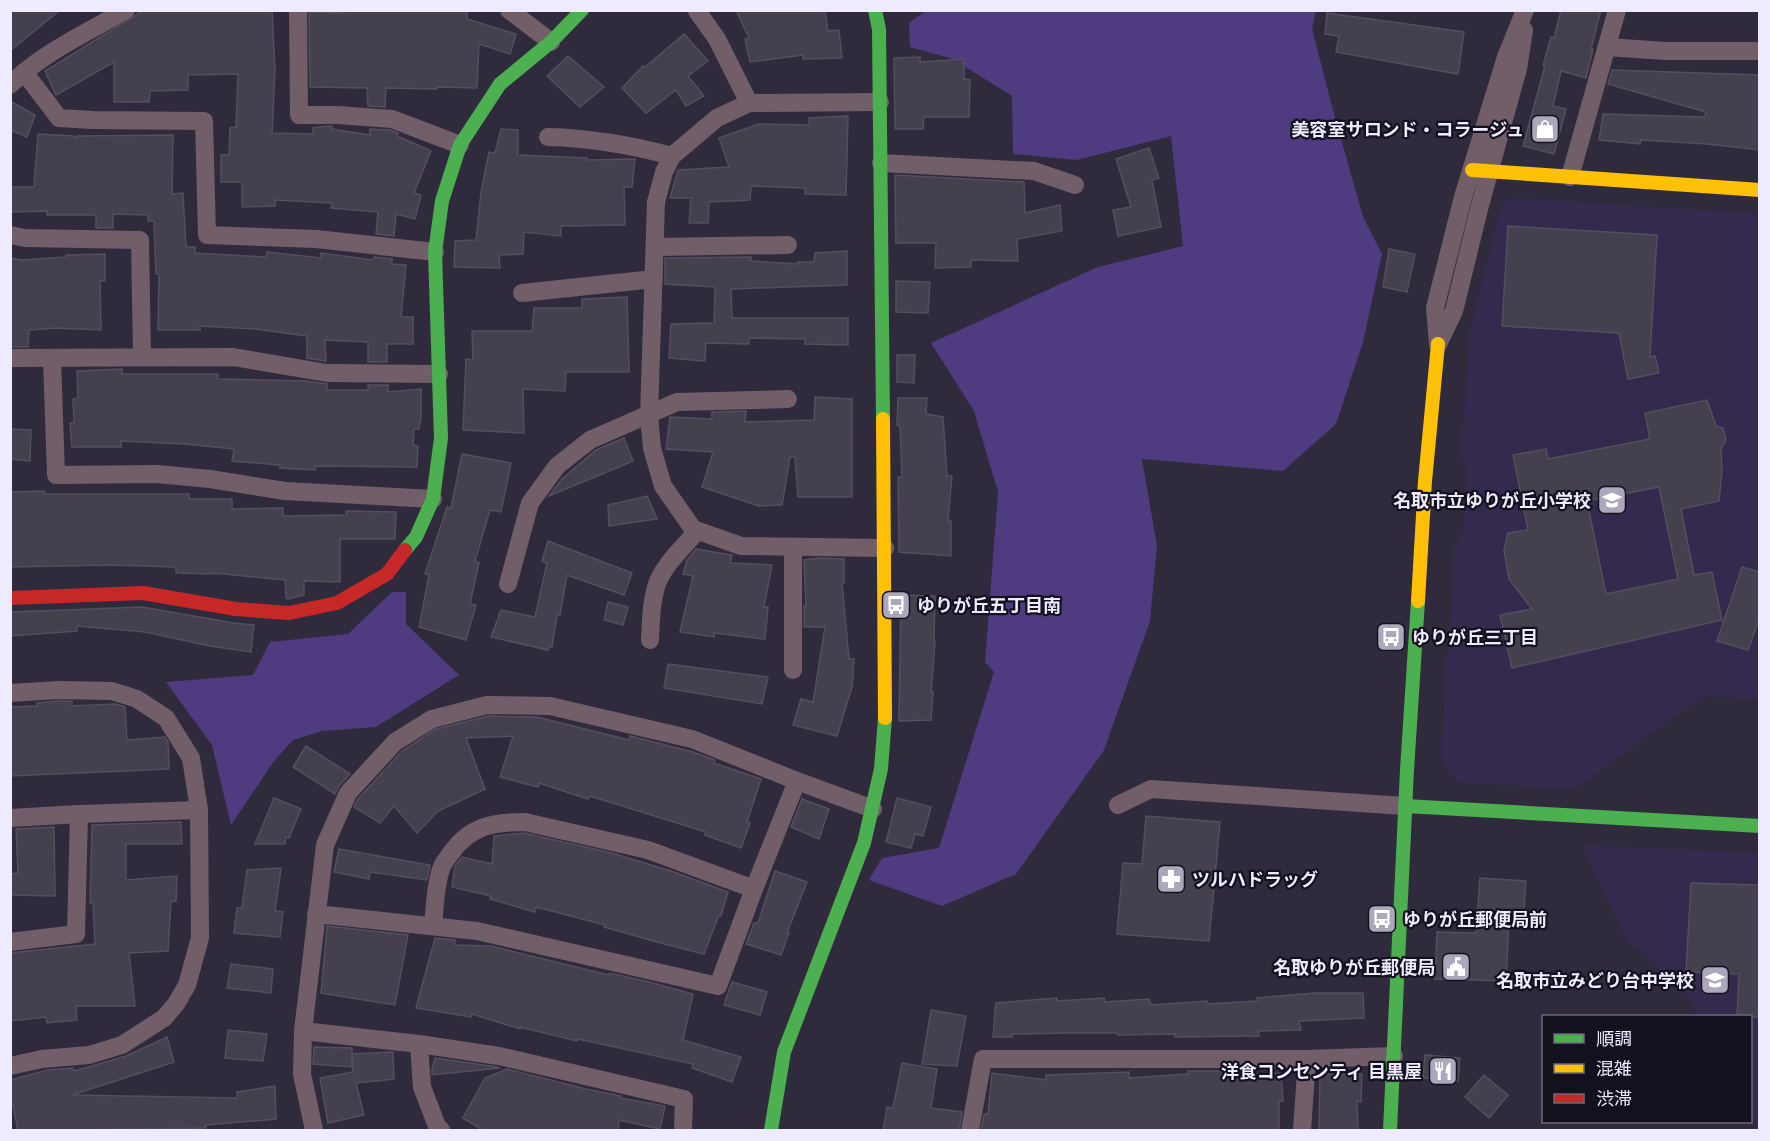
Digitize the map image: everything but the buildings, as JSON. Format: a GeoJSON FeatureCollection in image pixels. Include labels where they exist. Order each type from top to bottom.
{"type":"FeatureCollection","features":[{"type":"Feature","properties":{"kind":"street"},"geometry":{"type":"LineString","coordinates":[[10,85],[24,72],[63,46],[126,10]]}},
{"type":"Feature","properties":{"kind":"street"},"geometry":{"type":"LineString","coordinates":[[298,10],[299,116],[338,115],[392,118],[460,145]]}},
{"type":"Feature","properties":{"kind":"street"},"geometry":{"type":"LineString","coordinates":[[509,10],[551,42]]}},
{"type":"Feature","properties":{"kind":"street"},"geometry":{"type":"LineString","coordinates":[[10,598],[143,593],[236,609],[289,613],[337,603],[387,574],[416,537],[433,499],[441,438],[435,252],[442,201],[460,145],[500,84],[551,42],[582,10]]}},
{"type":"Feature","properties":{"kind":"street"},"geometry":{"type":"LineString","coordinates":[[771,1131],[784,1052],[864,843],[881,769],[886,705],[885,548],[879,29],[875,10]]}},
{"type":"Feature","properties":{"kind":"street"},"geometry":{"type":"LineString","coordinates":[[1390,1131],[1405,806],[1425,481],[1438,344],[1454,311],[1480,171],[1506,57],[1526,10]]}},
{"type":"Feature","properties":{"kind":"street"},"geometry":{"type":"LineString","coordinates":[[1570,177],[1617,10]]}},
{"type":"Feature","properties":{"kind":"street"},"geometry":{"type":"LineString","coordinates":[[697,12],[717,39],[749,103]]}},
{"type":"Feature","properties":{"kind":"street"},"geometry":{"type":"LineString","coordinates":[[1607,47],[1666,51],[1760,51]]}},
{"type":"Feature","properties":{"kind":"street"},"geometry":{"type":"LineString","coordinates":[[24,72],[59,118],[204,121],[207,235],[316,239],[435,252]]}},
{"type":"Feature","properties":{"kind":"street"},"geometry":{"type":"LineString","coordinates":[[880,102],[749,103],[717,118],[672,156],[664,172],[656,202],[649,416],[652,448],[663,486],[693,530],[741,546],[885,548]]}},
{"type":"Feature","properties":{"kind":"street"},"geometry":{"type":"LineString","coordinates":[[548,137],[584,138],[672,156]]}},
{"type":"Feature","properties":{"kind":"street"},"geometry":{"type":"LineString","coordinates":[[881,163],[1034,171],[1075,185]]}},
{"type":"Feature","properties":{"kind":"street"},"geometry":{"type":"LineString","coordinates":[[1480,171],[1760,190]]}},
{"type":"Feature","properties":{"kind":"street"},"geometry":{"type":"LineString","coordinates":[[10,235],[25,238],[140,240],[142,357]]}},
{"type":"Feature","properties":{"kind":"street"},"geometry":{"type":"LineString","coordinates":[[655,247],[788,245]]}},
{"type":"Feature","properties":{"kind":"street"},"geometry":{"type":"LineString","coordinates":[[522,293],[654,279]]}},
{"type":"Feature","properties":{"kind":"street"},"geometry":{"type":"LineString","coordinates":[[10,358],[233,357],[327,373],[439,374]]}},
{"type":"Feature","properties":{"kind":"street"},"geometry":{"type":"LineString","coordinates":[[52,359],[56,475],[157,474],[210,479],[285,491],[433,499]]}},
{"type":"Feature","properties":{"kind":"street"},"geometry":{"type":"LineString","coordinates":[[508,584],[531,503],[557,466],[590,440],[677,402],[789,399]]}},
{"type":"Feature","properties":{"kind":"street"},"geometry":{"type":"LineString","coordinates":[[650,640],[652,605],[658,582],[669,564],[698,531]]}},
{"type":"Feature","properties":{"kind":"street"},"geometry":{"type":"LineString","coordinates":[[793,547],[793,670]]}},
{"type":"Feature","properties":{"kind":"street"},"geometry":{"type":"LineString","coordinates":[[10,693],[59,690],[112,691],[137,699],[166,718],[191,758],[199,810],[200,938],[187,985],[176,1004],[164,1018],[122,1045],[89,1055],[42,1059],[10,1066]]}},
{"type":"Feature","properties":{"kind":"street"},"geometry":{"type":"LineString","coordinates":[[314,1131],[302,1074],[303,1031],[325,845],[348,793],[395,742],[432,719],[487,705],[550,706],[692,740],[797,782],[873,809]]}},
{"type":"Feature","properties":{"kind":"street"},"geometry":{"type":"LineString","coordinates":[[316,914],[477,931],[718,986],[797,782]]}},
{"type":"Feature","properties":{"kind":"street"},"geometry":{"type":"LineString","coordinates":[[1118,805],[1151,789],[1760,826]]}},
{"type":"Feature","properties":{"kind":"street"},"geometry":{"type":"LineString","coordinates":[[10,818],[79,813],[199,810]]}},
{"type":"Feature","properties":{"kind":"street"},"geometry":{"type":"LineString","coordinates":[[10,942],[76,934],[79,813]]}},
{"type":"Feature","properties":{"kind":"street"},"geometry":{"type":"LineString","coordinates":[[433,926],[442,866],[460,840],[481,827],[505,822],[525,822],[648,850],[754,889]]}},
{"type":"Feature","properties":{"kind":"street"},"geometry":{"type":"LineString","coordinates":[[303,1031],[499,1056],[684,1099],[683,1131]]}},
{"type":"Feature","properties":{"kind":"street"},"geometry":{"type":"LineString","coordinates":[[419,1044],[422,1087],[441,1131]]}},
{"type":"Feature","properties":{"kind":"street"},"geometry":{"type":"LineString","coordinates":[[970,1131],[983,1059],[1307,1059],[1394,1056]]}},
{"type":"Feature","properties":{"kind":"street"},"geometry":{"type":"LineString","coordinates":[[1302,1131],[1307,1059]]}},
{"type":"Feature","properties":{"kind":"shaded area"},"geometry":{"type":"Polygon","coordinates":[[[927,10],[1316,11],[1312,29],[1333,110],[1363,217],[1382,254],[1363,342],[1336,424],[1283,471],[1142,459],[1157,546],[1150,621],[1104,750],[1016,874],[942,906],[869,880],[882,858],[939,848],[994,672],[985,662],[998,492],[974,411],[931,343],[1098,267],[1183,246],[1171,136],[1077,160],[1013,154],[1012,96],[953,59],[910,47],[909,23],[927,10]]]}},
{"type":"Feature","properties":{"kind":"shaded area","name":"名取市立ゆりが丘小学校"},"geometry":{"type":"Polygon","coordinates":[[[1515,198],[1759,214],[1759,700],[1704,696],[1573,790],[1458,782],[1440,761],[1455,548],[1463,529],[1466,471],[1461,455],[1470,331],[1501,206],[1515,198]]]}},
{"type":"Feature","properties":{"kind":"shaded area"},"geometry":{"type":"Polygon","coordinates":[[[392,592],[406,592],[406,624],[459,675],[376,727],[322,731],[293,740],[274,761],[231,825],[212,745],[166,682],[253,675],[270,642],[348,634],[392,592]]]}},
{"type":"Feature","properties":{"kind":"shaded area","name":"名取市立みどり台中学校"},"geometry":{"type":"Polygon","coordinates":[[[1582,845],[1759,853],[1759,1124],[1752,1120],[1752,1015],[1694,1015],[1693,1003],[1648,957],[1627,941],[1582,845]]]}},
{"type":"Feature","properties":{"kind":"traffic: fast"},"geometry":{"type":"LineString","coordinates":[[405,550],[416,537],[433,499],[441,438],[435,252],[442,201],[460,145],[500,84],[551,42],[582,10]]}},
{"type":"Feature","properties":{"kind":"traffic: fast"},"geometry":{"type":"LineString","coordinates":[[875,10],[879,29],[883,419]]}},
{"type":"Feature","properties":{"kind":"traffic: fast"},"geometry":{"type":"LineString","coordinates":[[1390,1130],[1407,770],[1418,601]]}},
{"type":"Feature","properties":{"kind":"traffic: fast"},"geometry":{"type":"LineString","coordinates":[[771,1130],[784,1052],[864,843],[881,769],[885,718]]}},
{"type":"Feature","properties":{"kind":"traffic: fast"},"geometry":{"type":"LineString","coordinates":[[1405,806],[1760,826]]}},
{"type":"Feature","properties":{"kind":"traffic: slow"},"geometry":{"type":"LineString","coordinates":[[1472,170],[1760,190]]}},
{"type":"Feature","properties":{"kind":"traffic: slow"},"geometry":{"type":"LineString","coordinates":[[1418,601],[1425,481],[1438,344]]}},
{"type":"Feature","properties":{"kind":"traffic: slow"},"geometry":{"type":"LineString","coordinates":[[883,419],[885,718]]}},
{"type":"Feature","properties":{"kind":"traffic: jam"},"geometry":{"type":"LineString","coordinates":[[10,598],[143,593],[236,609],[289,613],[337,603],[387,574],[405,550]]}},
{"type":"Feature","properties":{"kind":"place","name":"美容室サロンド・コラージュ"},"geometry":{"type":"Point","coordinates":[1545,129]}},
{"type":"Feature","properties":{"kind":"place","name":"名取市立ゆりが丘小学校"},"geometry":{"type":"Point","coordinates":[1612,500]}},
{"type":"Feature","properties":{"kind":"place","name":"ゆりが丘五丁目南"},"geometry":{"type":"Point","coordinates":[896,605]}},
{"type":"Feature","properties":{"kind":"place","name":"ゆりが丘三丁目"},"geometry":{"type":"Point","coordinates":[1391,637]}},
{"type":"Feature","properties":{"kind":"place","name":"ツルハドラッグ"},"geometry":{"type":"Point","coordinates":[1171,879]}},
{"type":"Feature","properties":{"kind":"place","name":"ゆりが丘郵便局前"},"geometry":{"type":"Point","coordinates":[1382,919]}},
{"type":"Feature","properties":{"kind":"place","name":"名取ゆりが丘郵便局"},"geometry":{"type":"Point","coordinates":[1456,967]}},
{"type":"Feature","properties":{"kind":"place","name":"名取市立みどり台中学校"},"geometry":{"type":"Point","coordinates":[1715,980]}},
{"type":"Feature","properties":{"kind":"place","name":"洋食コンセンティ 目黒屋"},"geometry":{"type":"Point","coordinates":[1443,1071]}}]}
